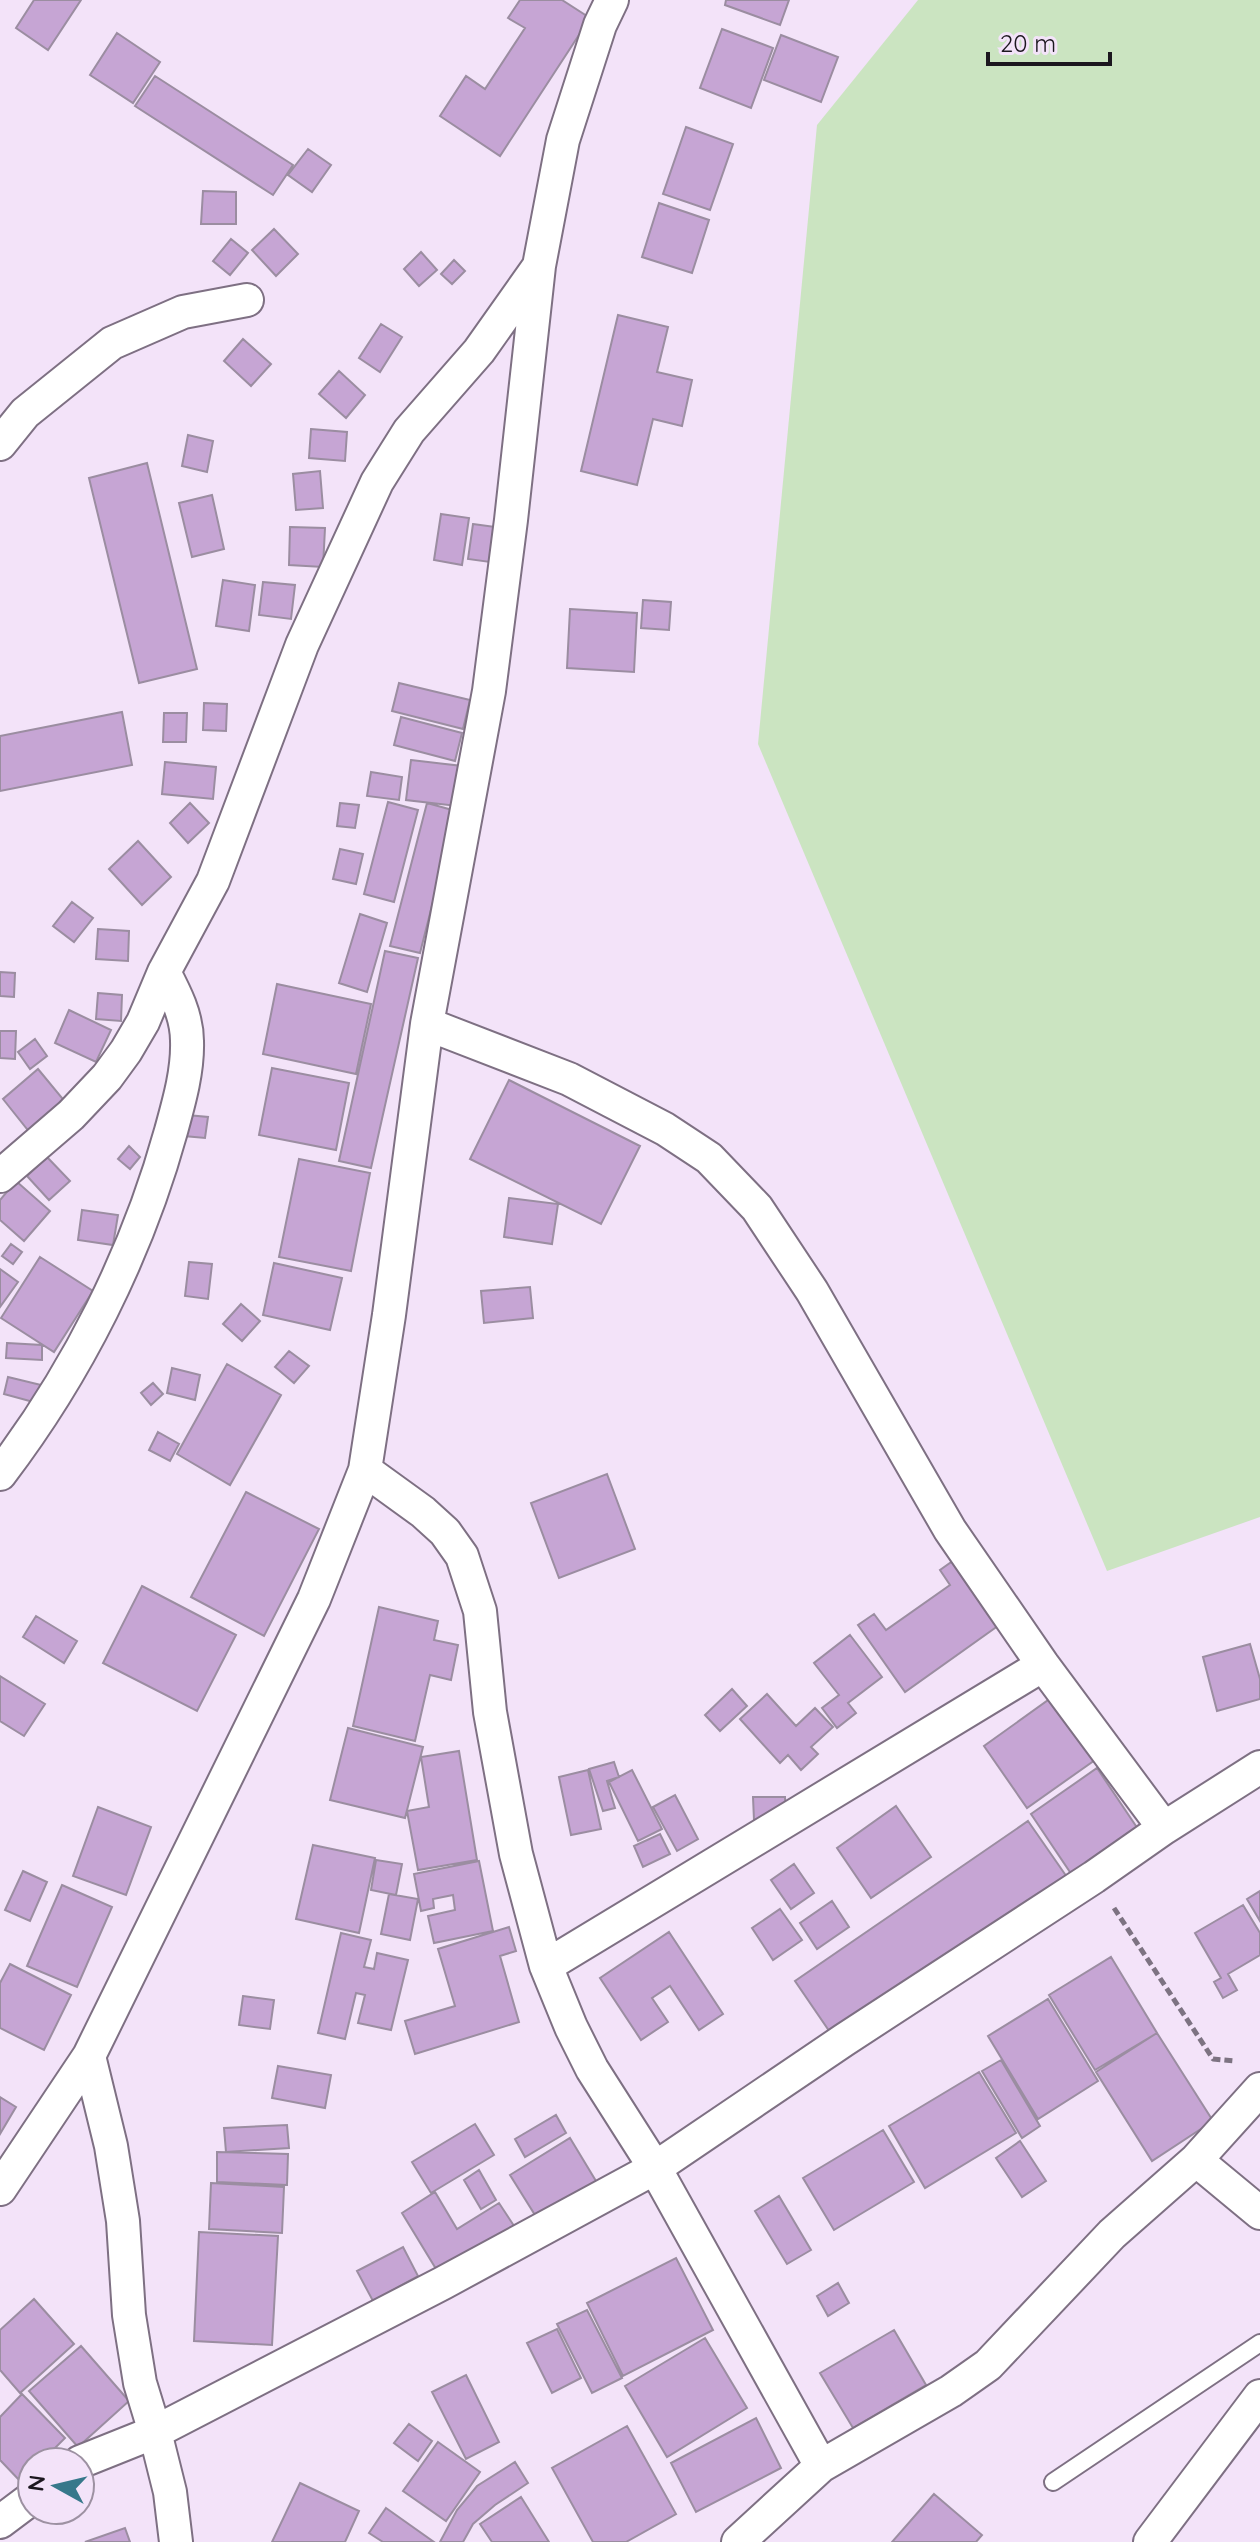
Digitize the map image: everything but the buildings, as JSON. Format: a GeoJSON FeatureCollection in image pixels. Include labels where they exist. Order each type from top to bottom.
{"type":"FeatureCollection","features":[{"type":"Feature","properties":{"kind":"street"},"geometry":{"type":"LineString","coordinates":[[0,2189],[89,2056],[314,1599],[365,1470],[407,1188],[427,1024],[489,691],[539,266],[563,140],[600,25],[612,0]]}},
{"type":"Feature","properties":{"kind":"street"},"geometry":{"type":"LineString","coordinates":[[0,1176],[71,1115],[107,1077],[143,1022],[164,972],[213,881],[302,645],[377,482],[409,431],[479,351],[539,266]]}},
{"type":"Feature","properties":{"kind":"street"},"geometry":{"type":"LineString","coordinates":[[0,444],[25,413],[112,343],[183,312],[247,300]]}},
{"type":"Feature","properties":{"kind":"street"},"geometry":{"type":"LineString","coordinates":[[0,1474],[68,1375],[120,1270],[158,1177],[185,1076],[188,1040],[183,1014],[164,972]]}},
{"type":"Feature","properties":{"kind":"street"},"geometry":{"type":"LineString","coordinates":[[427,1024],[569,1079],[665,1129],[709,1158],[757,1208],[812,1291],[950,1530],[1043,1665],[1164,1828]]}},
{"type":"Feature","properties":{"kind":"street"},"geometry":{"type":"LineString","coordinates":[[365,1470],[423,1512],[445,1532],[462,1556],[480,1611],[490,1712],[516,1854],[546,1966],[592,2069],[655,2168],[821,2466]]}},
{"type":"Feature","properties":{"kind":"street"},"geometry":{"type":"LineString","coordinates":[[546,1966],[1043,1665]]}},
{"type":"Feature","properties":{"kind":"street"},"geometry":{"type":"LineString","coordinates":[[96,2456],[155,2432],[443,2283],[655,2168],[1260,1767]]}},
{"type":"Feature","properties":{"kind":"street"},"geometry":{"type":"LineString","coordinates":[[89,2056],[111,2146],[123,2221],[129,2315],[140,2383],[170,2492],[176,2542]]}},
{"type":"Feature","properties":{"kind":"street"},"geometry":{"type":"LineString","coordinates":[[738,2542],[821,2466],[951,2391],[988,2365],[1112,2234],[1196,2160],[1252,2076]]}},
{"type":"Feature","properties":{"kind":"street"},"geometry":{"type":"LineString","coordinates":[[1196,2160],[1260,2213]]}},
{"type":"Feature","properties":{"kind":"street"},"geometry":{"type":"LineString","coordinates":[[1150,2542],[1260,2396]]}},
{"type":"Feature","properties":{"kind":"lane"},"geometry":{"type":"LineString","coordinates":[[1053,2482],[1260,2343]]}},
{"type":"Feature","properties":{"kind":"path"},"geometry":{"type":"LineString","coordinates":[[1094,1877],[1213,2059],[1252,2076]]}},
{"type":"Feature","properties":{"kind":"green space"},"geometry":{"type":"Polygon","coordinates":[[[918,0],[1260,0],[1260,1517],[1107,1571],[758,744],[817,125],[918,0]]]}}]}
